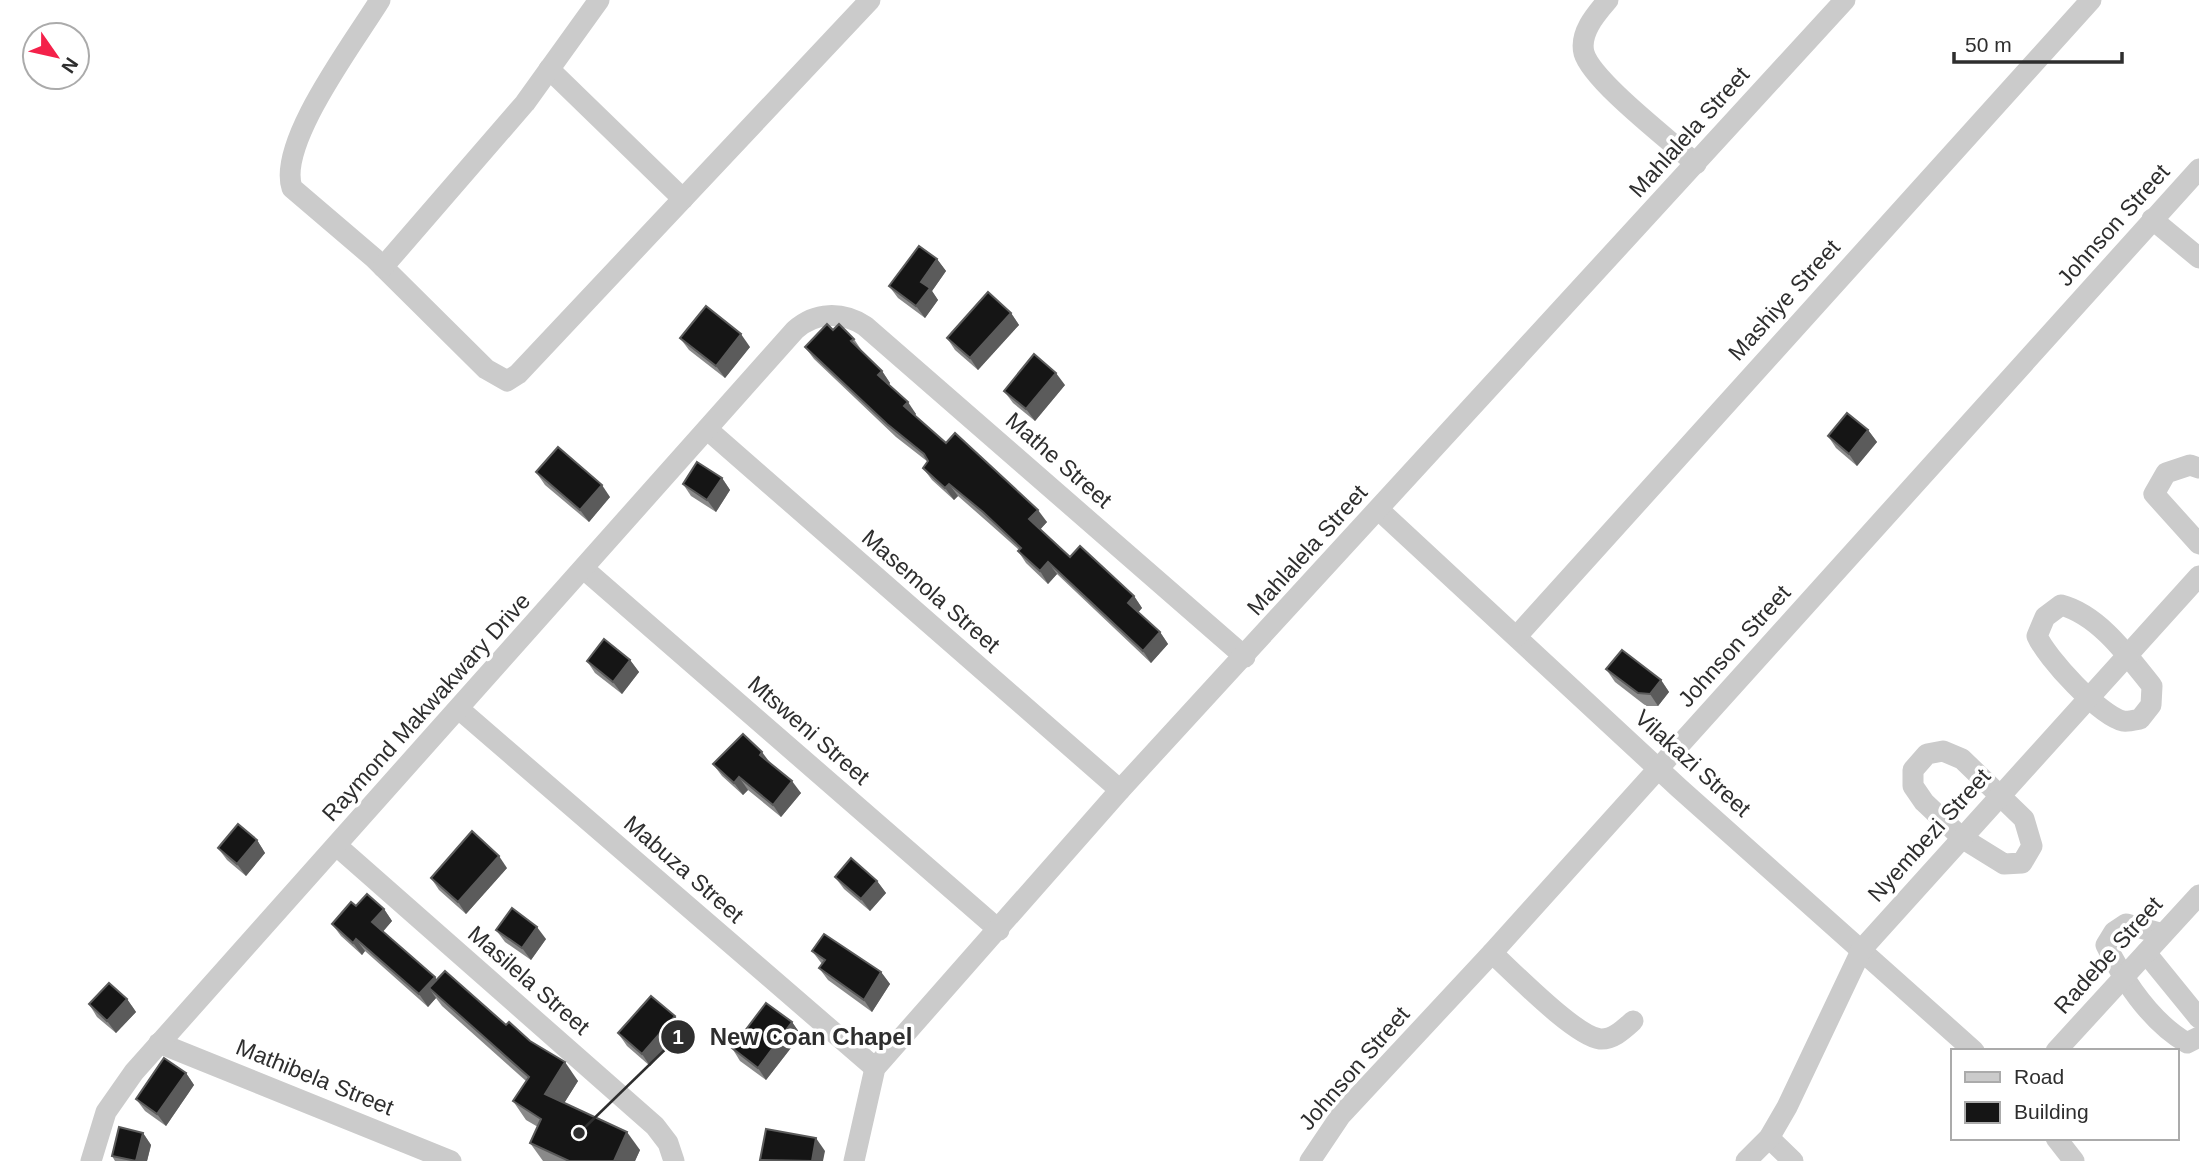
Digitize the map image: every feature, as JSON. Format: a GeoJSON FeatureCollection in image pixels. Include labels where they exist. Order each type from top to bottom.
{"type":"FeatureCollection","features":[{"type":"Feature","properties":{"kind":"street"},"geometry":{"type":"LineString","coordinates":[[380,0],[327,82],[293,150],[287,175],[292,188],[383,267],[486,369],[507,381],[518,374],[870,0]]}},
{"type":"Feature","properties":{"kind":"street"},"geometry":{"type":"LineString","coordinates":[[383,267],[525,103],[599,0]]}},
{"type":"Feature","properties":{"kind":"street"},"geometry":{"type":"LineString","coordinates":[[1608,0],[1583,37],[1584,53],[1594,70],[1610,86],[1696,163]]}},
{"type":"Feature","properties":{"kind":"street","name":"Mahlalela Street"},"geometry":{"type":"LineString","coordinates":[[854,1161],[875,1068],[1121,790],[1845,0]]}},
{"type":"Feature","properties":{"kind":"street","name":"Mashiye Street"},"geometry":{"type":"LineString","coordinates":[[1517,636],[2091,0]]}},
{"type":"Feature","properties":{"kind":"street"},"geometry":{"type":"LineString","coordinates":[[549,69],[682,199]]}},
{"type":"Feature","properties":{"kind":"street","name":"Johnson Street"},"geometry":{"type":"LineString","coordinates":[[1310,1161],[1341,1115],[1492,953],[2199,169]]}},
{"type":"Feature","properties":{"kind":"street"},"geometry":{"type":"LineString","coordinates":[[2152,219],[2199,258]]}},
{"type":"Feature","properties":{"kind":"street","name":"Raymond Makwakwary Drive"},"geometry":{"type":"LineString","coordinates":[[91,1161],[106,1112],[127,1080],[159,1043],[795,330],[815,318],[832,315]]}},
{"type":"Feature","properties":{"kind":"street","name":"Mathe Street"},"geometry":{"type":"LineString","coordinates":[[832,315],[848,317],[871,330],[1245,657]]}},
{"type":"Feature","properties":{"kind":"street","name":"Masemola Street"},"geometry":{"type":"LineString","coordinates":[[708,430],[1121,790]]}},
{"type":"Feature","properties":{"kind":"street"},"geometry":{"type":"LineString","coordinates":[[2199,468],[2190,465],[2166,473],[2154,494],[2199,544]]}},
{"type":"Feature","properties":{"kind":"street","name":"Vilakazi Street"},"geometry":{"type":"LineString","coordinates":[[1379,510],[1658,768],[1972,1049]]}},
{"type":"Feature","properties":{"kind":"street","name":"Mtsweni Street"},"geometry":{"type":"LineString","coordinates":[[584,569],[999,930]]}},
{"type":"Feature","properties":{"kind":"street","name":"Nyembezi Street"},"geometry":{"type":"LineString","coordinates":[[1746,1161],[1769,1138],[1806,1069],[1862,949],[2199,576]]}},
{"type":"Feature","properties":{"kind":"street"},"geometry":{"type":"LineString","coordinates":[[2061,605],[2079,610],[2127,655],[2152,686],[2151,705],[2140,719],[2122,721],[2088,698],[2043,651],[2037,636],[2045,617],[2061,605]]}},
{"type":"Feature","properties":{"kind":"street","name":"Mabuza Street"},"geometry":{"type":"LineString","coordinates":[[459,709],[875,1068]]}},
{"type":"Feature","properties":{"kind":"street"},"geometry":{"type":"LineString","coordinates":[[1943,751],[1962,759],[2024,820],[2032,846],[2022,863],[2004,863],[1962,838],[1924,802],[1913,786],[1913,769],[1927,754],[1943,751]]}},
{"type":"Feature","properties":{"kind":"street","name":"Masilela Street"},"geometry":{"type":"LineString","coordinates":[[337,846],[655,1126],[668,1143],[674,1161]]}},
{"type":"Feature","properties":{"kind":"street","name":"Radebe Street"},"geometry":{"type":"LineString","coordinates":[[2058,1049],[2199,895]]}},
{"type":"Feature","properties":{"kind":"street"},"geometry":{"type":"LineString","coordinates":[[2163,934],[2126,924],[2114,932],[2106,946],[2123,978],[2173,1035],[2186,1043],[2199,1037]]}},
{"type":"Feature","properties":{"kind":"street"},"geometry":{"type":"LineString","coordinates":[[1492,953],[1571,1023],[1590,1036],[1602,1040],[1617,1035],[1633,1021]]}},
{"type":"Feature","properties":{"kind":"street"},"geometry":{"type":"LineString","coordinates":[[2146,953],[2199,1018]]}},
{"type":"Feature","properties":{"kind":"street","name":"Mathibela Street"},"geometry":{"type":"LineString","coordinates":[[159,1043],[451,1161]]}},
{"type":"Feature","properties":{"kind":"street"},"geometry":{"type":"LineString","coordinates":[[1769,1138],[1793,1161]]}},
{"type":"Feature","properties":{"kind":"street"},"geometry":{"type":"LineString","coordinates":[[2058,1140],[2074,1161]]}},
{"type":"Feature","properties":{"kind":"building"},"geometry":{"type":"Polygon","coordinates":[[[919,246],[937,259],[921,282],[930,288],[916,306],[889,286],[919,246]]]}},
{"type":"Feature","properties":{"kind":"building"},"geometry":{"type":"Polygon","coordinates":[[[988,292],[1011,313],[970,358],[947,338],[988,292]]]}},
{"type":"Feature","properties":{"kind":"building"},"geometry":{"type":"Polygon","coordinates":[[[706,306],[741,334],[716,366],[680,338],[706,306]]]}},
{"type":"Feature","properties":{"kind":"building"},"geometry":{"type":"Polygon","coordinates":[[[827,324],[833,330],[839,324],[854,339],[851,341],[882,371],[878,375],[908,402],[904,406],[946,443],[955,433],[1038,510],[1029,519],[1070,557],[1080,546],[1134,596],[1128,603],[1160,632],[1143,651],[1048,562],[1040,571],[1018,551],[1021,548],[983,512],[949,484],[945,488],[923,468],[928,461],[924,454],[887,424],[805,347],[827,324]]]}},
{"type":"Feature","properties":{"kind":"building"},"geometry":{"type":"Polygon","coordinates":[[[1034,354],[1056,373],[1026,409],[1004,391],[1034,354]]]}},
{"type":"Feature","properties":{"kind":"building"},"geometry":{"type":"Polygon","coordinates":[[[1847,413],[1868,430],[1849,454],[1828,436],[1847,413]]]}},
{"type":"Feature","properties":{"kind":"building"},"geometry":{"type":"Polygon","coordinates":[[[558,447],[602,485],[580,510],[536,472],[558,447]]]}},
{"type":"Feature","properties":{"kind":"building"},"geometry":{"type":"Polygon","coordinates":[[[697,462],[722,478],[707,500],[683,484],[697,462]]]}},
{"type":"Feature","properties":{"kind":"building"},"geometry":{"type":"Polygon","coordinates":[[[604,639],[630,660],[613,682],[587,661],[604,639]]]}},
{"type":"Feature","properties":{"kind":"building"},"geometry":{"type":"Polygon","coordinates":[[[1622,650],[1661,680],[1650,694],[1638,693],[1606,669],[1622,650]]]}},
{"type":"Feature","properties":{"kind":"building"},"geometry":{"type":"Polygon","coordinates":[[[743,734],[762,752],[760,755],[792,781],[773,805],[739,777],[734,783],[713,764],[743,734]]]}},
{"type":"Feature","properties":{"kind":"building"},"geometry":{"type":"Polygon","coordinates":[[[238,824],[257,840],[237,864],[218,848],[238,824]]]}},
{"type":"Feature","properties":{"kind":"building"},"geometry":{"type":"Polygon","coordinates":[[[472,831],[499,856],[458,902],[431,878],[472,831]]]}},
{"type":"Feature","properties":{"kind":"building"},"geometry":{"type":"Polygon","coordinates":[[[851,858],[877,881],[861,899],[835,877],[851,858]]]}},
{"type":"Feature","properties":{"kind":"building"},"geometry":{"type":"Polygon","coordinates":[[[367,894],[384,909],[372,922],[435,977],[419,994],[356,939],[353,943],[332,924],[351,902],[356,906],[367,894]]]}},
{"type":"Feature","properties":{"kind":"building"},"geometry":{"type":"Polygon","coordinates":[[[512,908],[537,927],[522,948],[496,930],[512,908]]]}},
{"type":"Feature","properties":{"kind":"building"},"geometry":{"type":"Polygon","coordinates":[[[824,934],[881,972],[864,1000],[819,968],[825,960],[812,951],[824,934]]]}},
{"type":"Feature","properties":{"kind":"building"},"geometry":{"type":"Polygon","coordinates":[[[445,971],[506,1025],[509,1022],[530,1041],[565,1062],[545,1094],[627,1132],[614,1161],[569,1161],[530,1143],[541,1119],[513,1101],[529,1077],[429,988],[445,971]]]}},
{"type":"Feature","properties":{"kind":"building"},"geometry":{"type":"Polygon","coordinates":[[[109,983],[127,999],[107,1021],[89,1004],[109,983]]]}},
{"type":"Feature","properties":{"kind":"building"},"geometry":{"type":"Polygon","coordinates":[[[651,996],[675,1016],[642,1054],[618,1033],[651,996]]]}},
{"type":"Feature","properties":{"kind":"building"},"geometry":{"type":"Polygon","coordinates":[[[766,1003],[792,1022],[758,1068],[732,1048],[766,1003]]]}},
{"type":"Feature","properties":{"kind":"building"},"geometry":{"type":"Polygon","coordinates":[[[164,1058],[186,1073],[157,1114],[136,1099],[164,1058]]]}},
{"type":"Feature","properties":{"kind":"building"},"geometry":{"type":"Polygon","coordinates":[[[119,1127],[143,1133],[136,1161],[112,1156],[119,1127]]]}},
{"type":"Feature","properties":{"kind":"building"},"geometry":{"type":"Polygon","coordinates":[[[766,1129],[816,1138],[812,1161],[760,1160],[766,1129]]]}},
{"type":"Feature","properties":{"kind":"place","name":"New Coan Chapel"},"geometry":{"type":"Point","coordinates":[579,1133]}}]}
